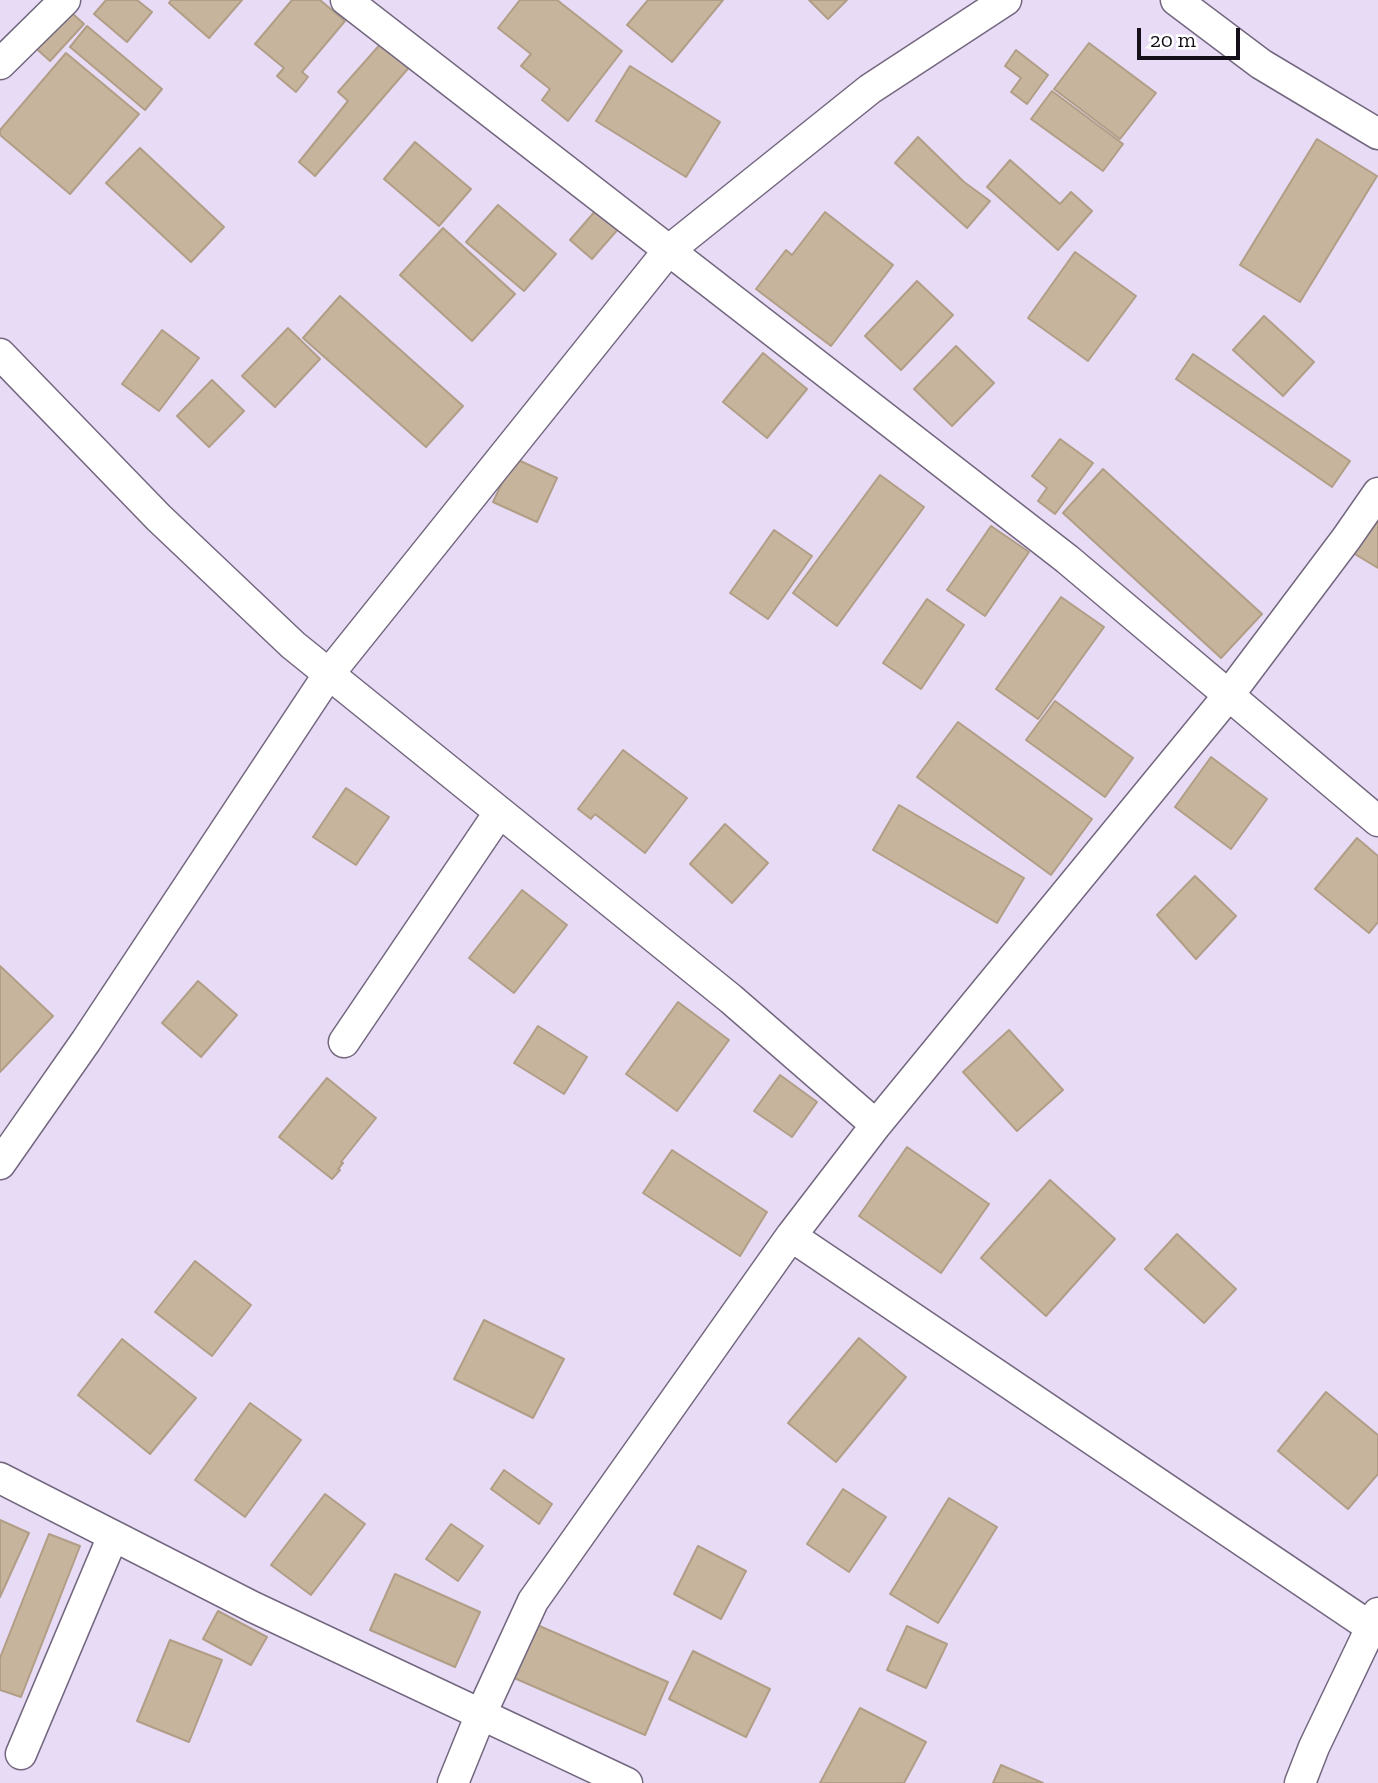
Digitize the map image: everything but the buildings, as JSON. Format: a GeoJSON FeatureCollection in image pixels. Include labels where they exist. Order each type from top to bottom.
{"type":"FeatureCollection","features":[{"type":"Feature","properties":{"kind":"street"},"geometry":{"type":"LineString","coordinates":[[0,64],[65,0]]}},
{"type":"Feature","properties":{"kind":"street"},"geometry":{"type":"LineString","coordinates":[[346,0],[1067,559],[1378,821]]}},
{"type":"Feature","properties":{"kind":"street"},"geometry":{"type":"LineString","coordinates":[[0,1164],[86,1041],[328,675],[668,251],[870,89],[1006,0]]}},
{"type":"Feature","properties":{"kind":"street"},"geometry":{"type":"LineString","coordinates":[[1176,0],[1261,64],[1378,134]]}},
{"type":"Feature","properties":{"kind":"street"},"geometry":{"type":"LineString","coordinates":[[0,354],[159,518],[328,675],[732,999],[876,1125]]}},
{"type":"Feature","properties":{"kind":"street"},"geometry":{"type":"LineString","coordinates":[[453,1783],[481,1714],[533,1601],[791,1237],[876,1125],[1228,696],[1378,493]]}},
{"type":"Feature","properties":{"kind":"street"},"geometry":{"type":"LineString","coordinates":[[344,1042],[499,813]]}},
{"type":"Feature","properties":{"kind":"street"},"geometry":{"type":"LineString","coordinates":[[791,1237],[1376,1624],[1314,1747],[1300,1783]]}},
{"type":"Feature","properties":{"kind":"street"},"geometry":{"type":"LineString","coordinates":[[0,1478],[253,1607],[627,1783]]}},
{"type":"Feature","properties":{"kind":"street"},"geometry":{"type":"LineString","coordinates":[[21,1754],[113,1536]]}}]}
